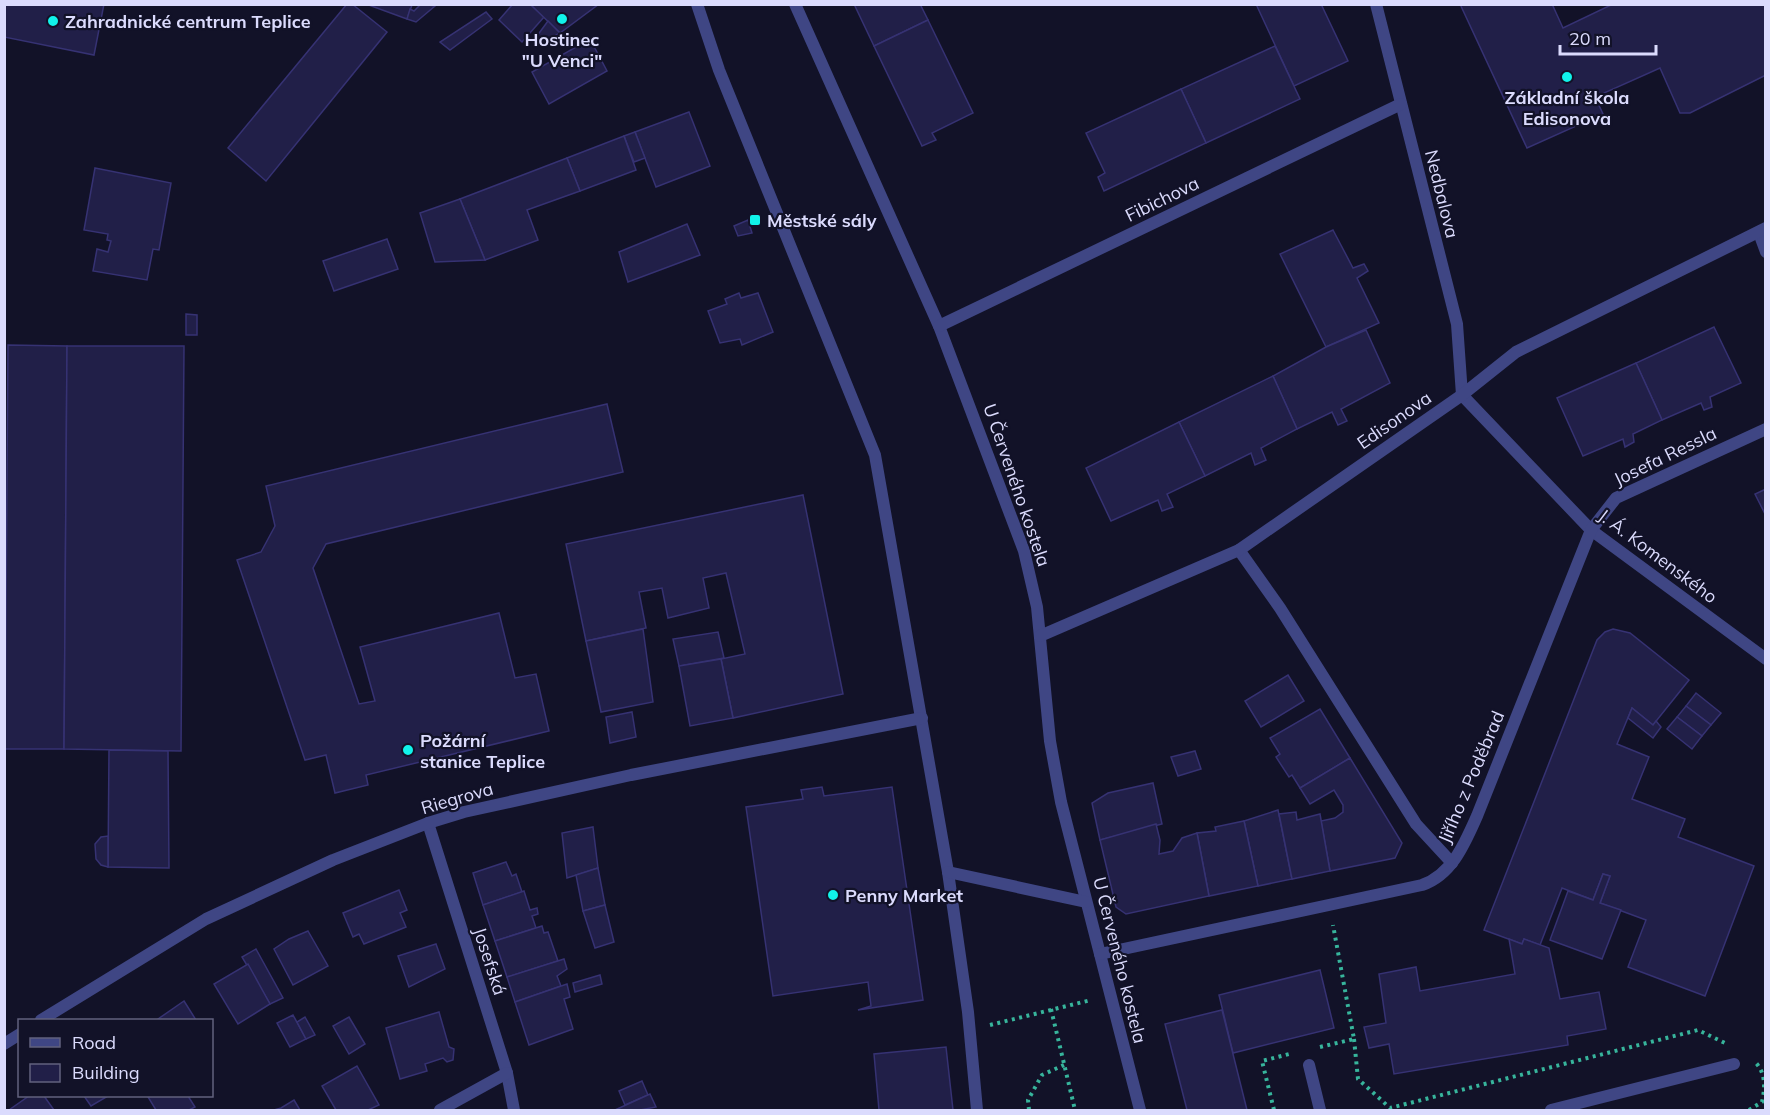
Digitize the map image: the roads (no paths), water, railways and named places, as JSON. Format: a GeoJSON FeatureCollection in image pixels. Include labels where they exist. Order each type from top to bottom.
{"type":"FeatureCollection","features":[{"type":"Feature","properties":{"kind":"street"},"geometry":{"type":"LineString","coordinates":[[698,4],[719,70],[875,455],[948,872],[968,1012],[977,1110]]}},
{"type":"Feature","properties":{"kind":"street","name":"U Červeného kostela"},"geometry":{"type":"LineString","coordinates":[[795,4],[939,326],[1024,551],[1040,636],[1054,766],[1086,902],[1140,1110]]}},
{"type":"Feature","properties":{"kind":"street","name":"Nedbalova"},"geometry":{"type":"LineString","coordinates":[[1376,4],[1457,324],[1462,395]]}},
{"type":"Feature","properties":{"kind":"street","name":"Fibichova"},"geometry":{"type":"LineString","coordinates":[[939,326],[1401,104]]}},
{"type":"Feature","properties":{"kind":"street"},"geometry":{"type":"LineString","coordinates":[[1762,230],[1766,252]]}},
{"type":"Feature","properties":{"kind":"street","name":"Edisonova"},"geometry":{"type":"LineString","coordinates":[[1040,636],[1239,550],[1462,395],[1516,352],[1762,230]]}},
{"type":"Feature","properties":{"kind":"street","name":"J. Á. Komenského"},"geometry":{"type":"LineString","coordinates":[[1462,395],[1590,530],[1766,659]]}},
{"type":"Feature","properties":{"kind":"street","name":"Josefa Ressla"},"geometry":{"type":"LineString","coordinates":[[1590,530],[1617,498],[1766,429]]}},
{"type":"Feature","properties":{"kind":"street","name":"Jiřího z Poděbrad"},"geometry":{"type":"LineString","coordinates":[[1100,954],[1330,906],[1431,882],[1452,863],[1477,816],[1590,530]]}},
{"type":"Feature","properties":{"kind":"street"},"geometry":{"type":"LineString","coordinates":[[1239,550],[1280,608],[1416,824],[1452,863]]}},
{"type":"Feature","properties":{"kind":"street","name":"Riegrova"},"geometry":{"type":"LineString","coordinates":[[43,1019],[206,919],[333,860],[428,823],[464,812],[631,775],[922,718]]}},
{"type":"Feature","properties":{"kind":"street","name":"Josefská"},"geometry":{"type":"LineString","coordinates":[[428,823],[507,1073],[514,1110]]}},
{"type":"Feature","properties":{"kind":"street"},"geometry":{"type":"LineString","coordinates":[[948,872],[1086,902]]}},
{"type":"Feature","properties":{"kind":"street"},"geometry":{"type":"LineString","coordinates":[[4,1044],[18,1035]]}},
{"type":"Feature","properties":{"kind":"street"},"geometry":{"type":"LineString","coordinates":[[1551,1110],[1734,1064]]}},
{"type":"Feature","properties":{"kind":"street"},"geometry":{"type":"LineString","coordinates":[[1310,1065],[1320,1110]]}},
{"type":"Feature","properties":{"kind":"street"},"geometry":{"type":"LineString","coordinates":[[440,1110],[507,1073]]}},
{"type":"Feature","properties":{"kind":"place","name":"Hostinec \"U Venci\""},"geometry":{"type":"Point","coordinates":[562,19]}},
{"type":"Feature","properties":{"kind":"place","name":"Zahradnické centrum Teplice"},"geometry":{"type":"Point","coordinates":[53,21]}},
{"type":"Feature","properties":{"kind":"place","name":"Základní škola Edisonova"},"geometry":{"type":"Point","coordinates":[1567,77]}},
{"type":"Feature","properties":{"kind":"place","name":"Městské sály"},"geometry":{"type":"Point","coordinates":[755,220]}},
{"type":"Feature","properties":{"kind":"place","name":"Požární stanice Teplice"},"geometry":{"type":"Point","coordinates":[408,750]}},
{"type":"Feature","properties":{"kind":"place","name":"Penny Market"},"geometry":{"type":"Point","coordinates":[833,895]}}]}
